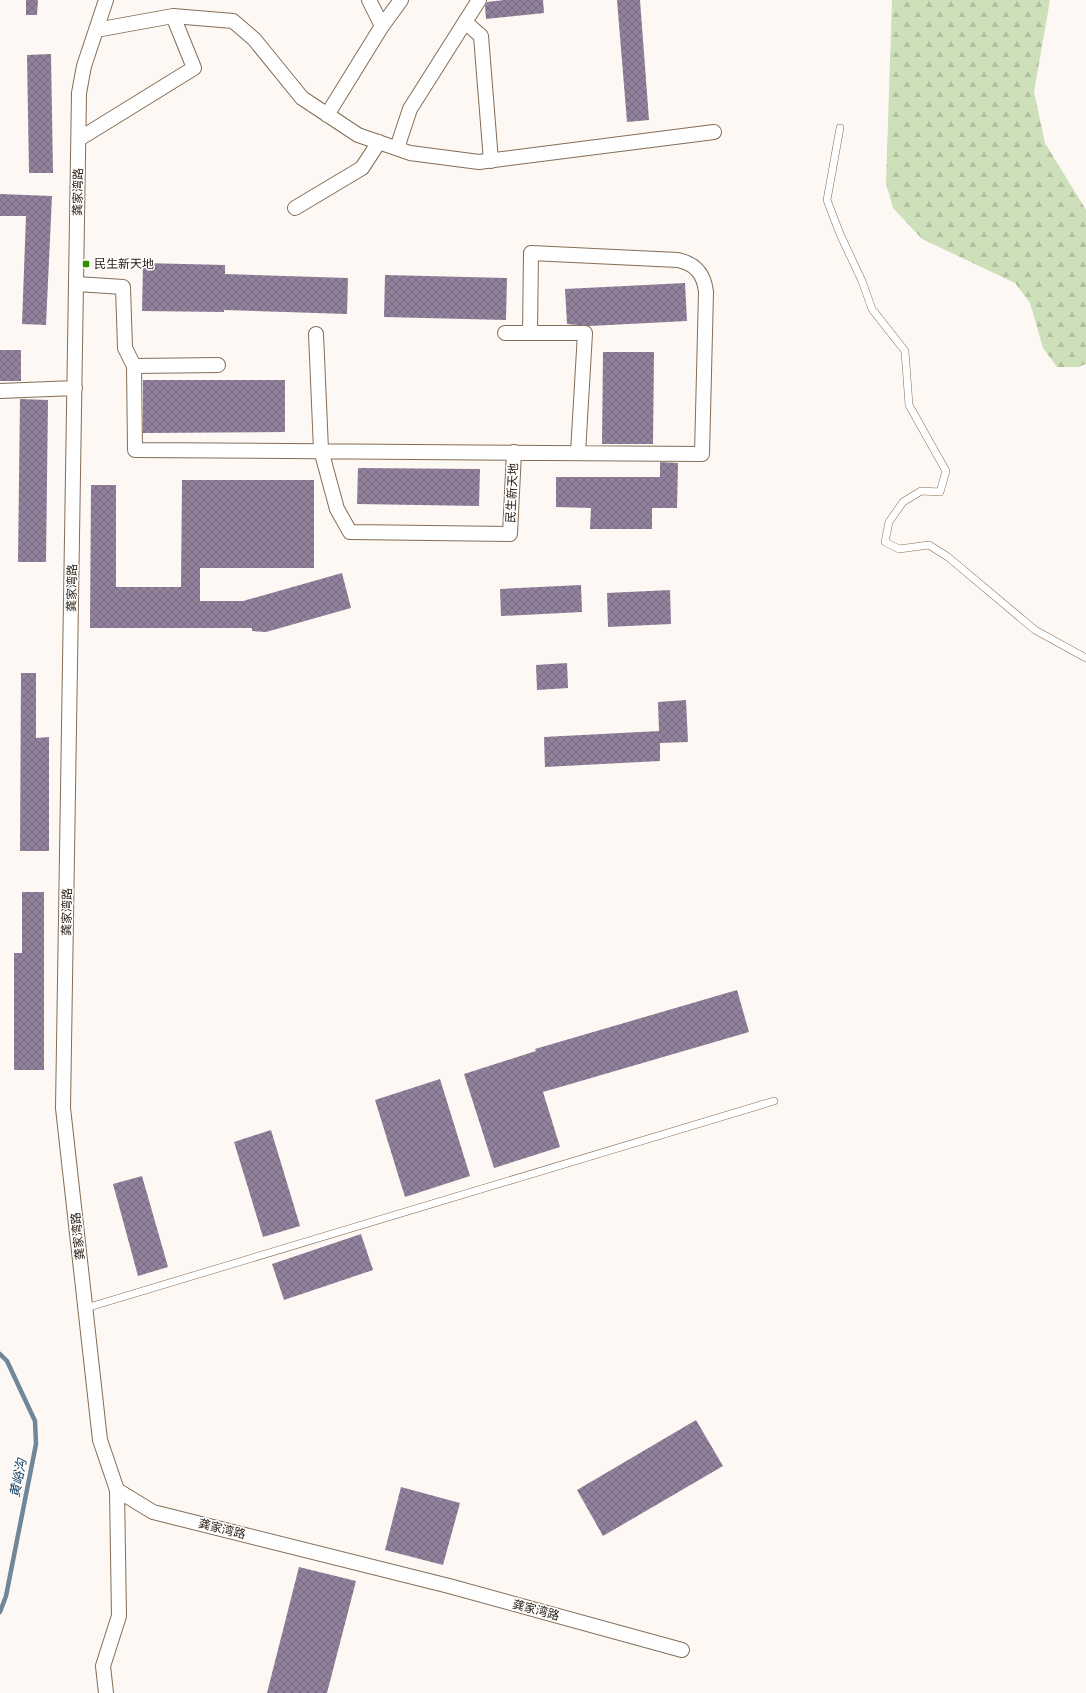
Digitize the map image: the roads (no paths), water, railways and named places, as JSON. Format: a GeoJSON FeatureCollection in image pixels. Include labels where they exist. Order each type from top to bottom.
{"type":"FeatureCollection","features":[{"type":"Feature","properties":{"kind":"street","name":"龚家湾路"},"geometry":{"type":"LineString","coordinates":[[106,0],[84,66],[79,93],[64,1108],[100,1440],[117,1490],[153,1512],[449,1586],[682,1650]]}},
{"type":"Feature","properties":{"kind":"street"},"geometry":{"type":"LineString","coordinates":[[369,0],[382,26]]}},
{"type":"Feature","properties":{"kind":"street"},"geometry":{"type":"LineString","coordinates":[[327,115],[382,26],[401,0]]}},
{"type":"Feature","properties":{"kind":"street"},"geometry":{"type":"LineString","coordinates":[[397,148],[410,109],[479,0]]}},
{"type":"Feature","properties":{"kind":"street"},"geometry":{"type":"LineString","coordinates":[[96,30],[173,16],[233,21],[254,39],[302,98],[358,135],[410,153],[479,162],[714,132]]}},
{"type":"Feature","properties":{"kind":"street"},"geometry":{"type":"LineString","coordinates":[[78,140],[194,68],[173,16]]}},
{"type":"Feature","properties":{"kind":"street"},"geometry":{"type":"LineString","coordinates":[[465,22],[482,36],[491,161]]}},
{"type":"Feature","properties":{"kind":"street"},"geometry":{"type":"LineString","coordinates":[[295,208],[362,168],[379,142]]}},
{"type":"Feature","properties":{"kind":"street"},"geometry":{"type":"LineString","coordinates":[[77,284],[122,287],[125,348],[134,366],[135,450],[321,450],[702,454],[705,282],[702,274],[695,267],[687,262],[678,260],[531,253],[530,333]]}},
{"type":"Feature","properties":{"kind":"street"},"geometry":{"type":"LineString","coordinates":[[505,333],[585,333],[578,452]]}},
{"type":"Feature","properties":{"kind":"street"},"geometry":{"type":"LineString","coordinates":[[316,334],[321,450]]}},
{"type":"Feature","properties":{"kind":"street"},"geometry":{"type":"LineString","coordinates":[[134,366],[218,365]]}},
{"type":"Feature","properties":{"kind":"street"},"geometry":{"type":"LineString","coordinates":[[0,391],[75,388]]}},
{"type":"Feature","properties":{"kind":"street","name":"民生新天地"},"geometry":{"type":"LineString","coordinates":[[321,450],[337,509],[350,532],[510,534],[514,452]]}},
{"type":"Feature","properties":{"kind":"street"},"geometry":{"type":"LineString","coordinates":[[106,1693],[102,1666],[119,1616],[117,1490]]}},
{"type":"Feature","properties":{"kind":"lane"},"geometry":{"type":"LineString","coordinates":[[840,128],[827,200],[840,234],[862,280],[872,309],[905,351],[909,405],[946,471],[940,492],[921,491],[903,502],[889,522],[885,542],[899,549],[929,545],[948,557],[1035,630],[1086,658]]}},
{"type":"Feature","properties":{"kind":"lane"},"geometry":{"type":"LineString","coordinates":[[86,1308],[774,1101]]}},
{"type":"Feature","properties":{"kind":"waterway","name":"黄峪沟"},"geometry":{"type":"LineString","coordinates":[[0,1354],[7,1361],[35,1421],[36,1444],[6,1596],[0,1612]]}},
{"type":"Feature","properties":{"kind":"place","name":"民生新天地"},"geometry":{"type":"Point","coordinates":[86,264]}}]}
